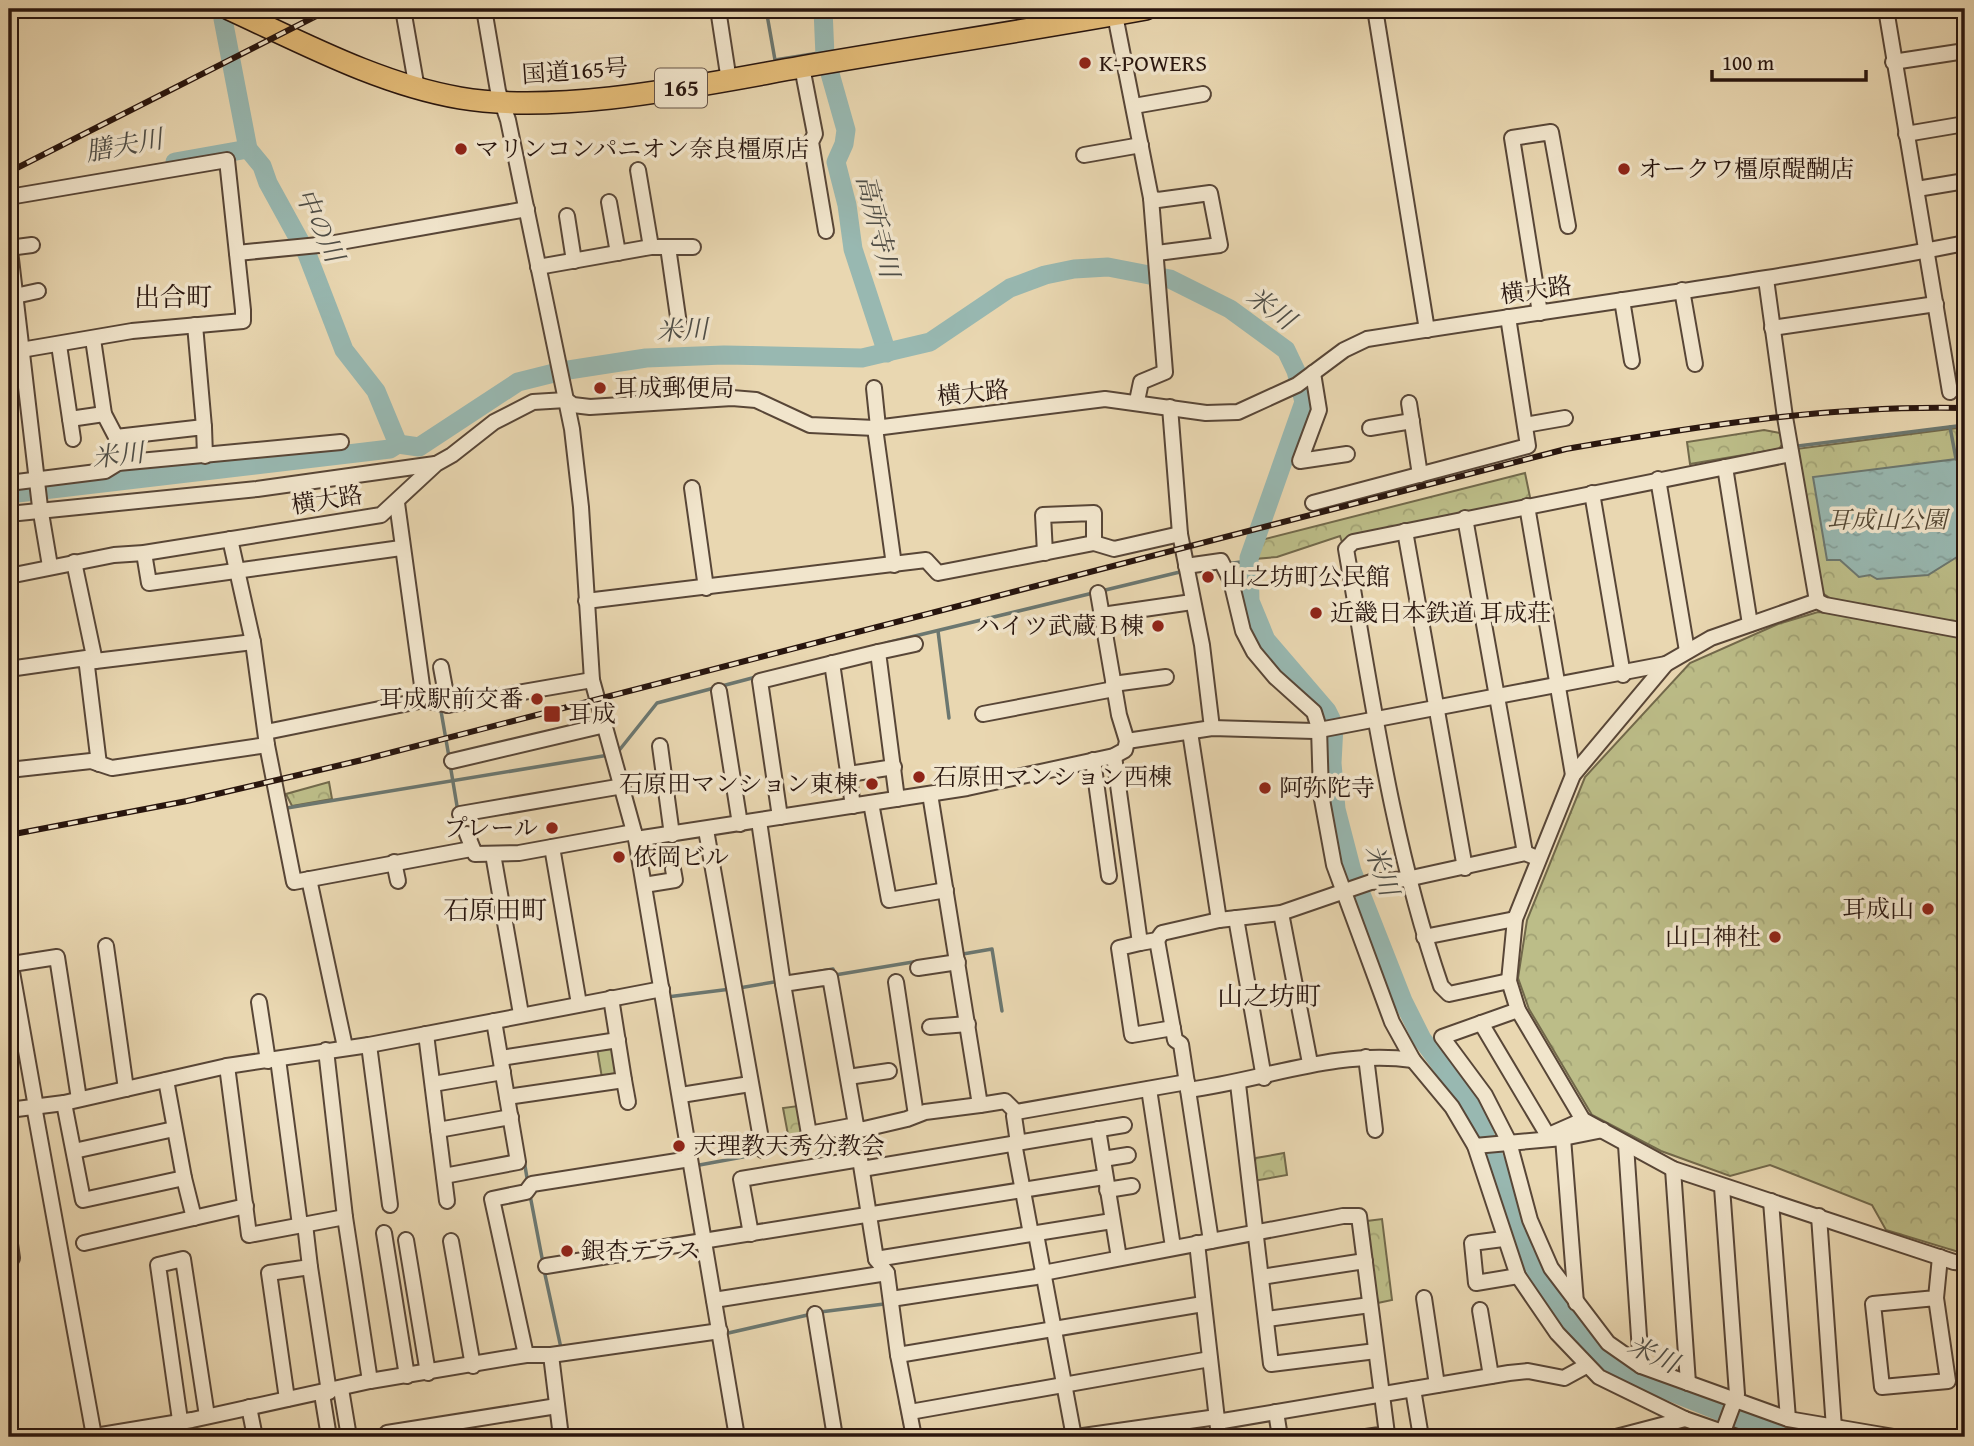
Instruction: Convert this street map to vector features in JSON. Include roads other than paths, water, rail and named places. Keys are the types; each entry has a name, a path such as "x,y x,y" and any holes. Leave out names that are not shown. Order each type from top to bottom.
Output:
{"highway":[{"name":"国道165号","path":"229,9 337,59 417,89 503,103 571,100 729,81 1146,9"}],"street":[{"path":"404,9 417,89"},
{"path":"484,9 498,91 527,209 566,400 581,507 592,680 623,786 645,884 737,1437"},
{"path":"718,9 729,81"},
{"path":"1375,9 1427,330"},
{"path":"1886,9 1950,391"},
{"path":"1115,15 1151,198 1165,372 1141,382 1137,401"},
{"path":"1893,62 1965,51"},
{"path":"802,67 815,134 811,142 826,231"},
{"path":"1134,106 1203,94"},
{"path":"1906,134 1965,124"},
{"path":"1540,313 1512,138 1551,132 1568,226"},
{"path":"1084,155 1141,145"},
{"path":"9,197 227,160 243,321 93,338 21,350"},
{"path":"638,170 651,247"},
{"path":"1917,188 1965,181"},
{"path":"1151,198 1158,200 1210,193 1220,245 1157,259"},
{"path":"609,202 618,253"},
{"path":"237,253 527,209"},
{"path":"567,216 574,261"},
{"path":"9,242 40,509 50,566"},
{"name":"横大路","path":"9,576 114,555 144,554 381,515 436,464 494,422 533,402 566,400 573,405 590,407 732,398 756,400 810,425 877,427 1105,399 1137,401 1206,413 1238,412 1297,385 1344,350 1367,339 1766,279 1928,252 1965,243"},
{"path":"9,248 32,245"},
{"path":"538,267 651,247 693,247"},
{"path":"668,247 679,324"},
{"path":"1766,279 1791,454 1817,601"},
{"path":"1682,290 1695,363"},
{"path":"15,296 37,292"},
{"path":"1622,300 1632,361"},
{"path":"1773,328 1936,304"},
{"path":"1313,502 1528,446 1508,317"},
{"path":"195,325 205,456"},
{"path":"93,338 103,414 116,437 118,463"},
{"path":"59,345 73,439"},
{"path":"1311,374 1319,410 1300,461 1347,454"},
{"path":"874,388 894,565"},
{"path":"1409,403 1420,475"},
{"path":"1170,407 1180,534 1202,645 1212,728"},
{"path":"70,419 103,414"},
{"path":"1525,425 1565,418"},
{"path":"1370,428 1412,421"},
{"path":"116,437 204,427"},
{"path":"9,483 105,471 118,463 341,442"},
{"path":"1509,981 1449,994 1440,986 1407,879 1374,719 1346,549 1353,542 1465,518 1791,454"},
{"path":"9,514 257,489 436,464"},
{"path":"1725,467 1750,624"},
{"path":"1658,479 1687,651"},
{"path":"692,488 706,588"},
{"path":"1592,493 1623,675"},
{"path":"397,503 401,548 424,700"},
{"path":"1527,506 1573,775"},
{"path":"1045,553 1043,515 1094,513 1094,543"},
{"path":"1465,518 1495,697 1531,855"},
{"path":"1405,531 1465,867"},
{"path":"586,601 926,560 938,573 1094,543 1114,549 1180,534"},
{"path":"230,539 253,642 267,738 294,882 471,849"},
{"path":"144,554 149,583 401,548"},
{"path":"1186,566 1221,561 1231,581 1243,631 1254,652 1275,677 1314,712 1321,727 1321,794 1334,865 1392,1022 1413,1060 1452,1107 1477,1146 1503,1239 1518,1276 1557,1333 1586,1366 1613,1386 1685,1419 1726,1434 1734,1403 1737,1371 1722,1187"},
{"path":"74,562 91,662 99,764"},
{"path":"467,834 475,854 635,836 673,835 930,794 1114,756 1125,750 1127,741 1114,686 1098,593"},
{"path":"1127,741 1212,728 1314,731 1321,727 1623,675 1666,664 1711,638 1817,601 1825,605 1965,631"},
{"path":"1102,615 1192,602"},
{"path":"9,669 86,658 91,662 253,642"},
{"path":"780,817 760,681 915,643"},
{"path":"878,652 897,799"},
{"path":"832,663 853,806"},
{"path":"1666,664 1573,775 1531,855 1515,919 1509,981 1518,1010 1583,1120 1626,1145 1673,1169 1722,1187 1940,1257 1965,1262"},
{"path":"441,667 448,705"},
{"path":"983,714 1167,677"},
{"path":"9,770 91,761 112,768 267,738 424,700 448,705 592,680"},
{"path":"719,691 740,824"},
{"path":"452,761 605,725"},
{"path":"1190,732 1219,920"},
{"path":"660,746 673,835"},
{"path":"1114,756 1140,943"},
{"path":"1093,760 1109,876"},
{"path":"849,774 894,767"},
{"path":"460,814 623,786"},
{"path":"930,794 980,1105"},
{"path":"871,803 889,900 947,890"},
{"path":"759,821 809,1134 856,1125"},
{"path":"706,830 763,1150"},
{"path":"552,847 579,1003"},
{"path":"493,854 521,1014"},
{"path":"1173,1028 1132,1035 1119,948 1157,940 1162,933 1219,920 1281,913 1371,882 1407,879 1531,855"},
{"path":"394,862 398,881"},
{"path":"645,884 675,880 673,869"},
{"path":"309,879 345,1047"},
{"path":"1281,913 1310,1063"},
{"path":"1236,918 1264,1078"},
{"path":"1424,937 1515,919"},
{"path":"1157,940 1175,1040 1181,1045 1188,1086 1204,1242 1203,1304 1219,1437"},
{"path":"106,946 126,1089"},
{"path":"184,1178 83,1200 74,1151 72,1101 57,957 10,960 97,1436 149,1432 180,1420 331,1392 370,1381 473,1366 526,1355 551,1355 720,1331"},
{"path":"918,968 958,962"},
{"path":"783,984 830,976 856,1125 860,1130 916,1115 1005,1101 1016,1112"},
{"path":"896,982 916,1115"},
{"path":"9,1110 72,1101 227,1066 369,1045 662,989"},
{"path":"611,998 628,1102"},
{"path":"259,1002 273,1060 331,1392 329,1437"},
{"path":"1518,1010 1442,1037 1485,1095 1506,1142 1539,1245 1576,1305 1608,1343 1642,1366 1734,1403 1788,1419 1894,1437"},
{"path":"444,1176 519,1162 494,1021"},
{"path":"1481,1023 1554,1137 1576,1305"},
{"path":"930,1027 968,1024"},
{"path":"426,1034 447,1201"},
{"path":"432,1084 502,1065 618,1040"},
{"path":"369,1045 390,1205"},
{"path":"326,1050 345,1217 370,1381"},
{"path":"1016,1112 1149,1089 1238,1083 1264,1078 1310,1063 1366,1057 1413,1060"},
{"path":"1366,1057 1375,1130"},
{"path":"227,1066 249,1235 345,1217"},
{"path":"848,1077 889,1071"},
{"path":"166,1080 194,1218"},
{"path":"508,1097 624,1080"},
{"path":"1238,1083 1271,1364 1376,1351"},
{"path":"681,1095 750,1084"},
{"path":"1149,1089 1173,1248"},
{"path":"1016,1112 1016,1143 1023,1190 1043,1273 1075,1437 1170,1431 1217,1419 1528,1371 1564,1378 1586,1366"},
{"path":"438,1130 511,1117"},
{"path":"1554,1137 1583,1120"},
{"path":"862,1169 1124,1125"},
{"path":"74,1151 174,1129"},
{"path":"1098,1129 1119,1258"},
{"path":"1477,1146 1603,1130"},
{"path":"1626,1145 1642,1366"},
{"path":"1103,1159 1128,1155"},
{"path":"526,1355 492,1199 526,1192 532,1184 690,1159"},
{"path":"751,1234 741,1179 860,1159 876,1259 887,1273 898,1354 914,1437"},
{"path":"1673,1169 1688,1383"},
{"path":"546,1266 705,1243 1023,1190 1106,1183 1132,1186"},
{"path":"1771,1201 1788,1419"},
{"path":"84,1243 246,1206"},
{"path":"891,1299 1036,1277 1043,1273 1119,1258 1343,1216 1359,1216 1387,1434 1366,1437"},
{"path":"1819,1216 1834,1428"},
{"path":"876,1259 1112,1221"},
{"path":"384,1233 407,1376"},
{"path":"9,1237 12,1258"},
{"path":"1503,1239 1472,1243 1476,1283 1518,1276"},
{"path":"406,1240 428,1373"},
{"path":"451,1241 473,1366"},
{"path":"1936,1298 1873,1304 1882,1387 1948,1381 1936,1298 1940,1257"},
{"path":"180,1420 158,1265 183,1259 207,1416"},
{"path":"1261,1277 1365,1261"},
{"path":"287,1399 269,1273 310,1266"},
{"path":"714,1300 887,1273"},
{"path":"1424,1298 1437,1385"},
{"path":"898,1354 1203,1304"},
{"path":"1267,1319 1370,1305"},
{"path":"1480,1310 1490,1376"},
{"path":"815,1314 835,1437"},
{"path":"551,1355 561,1437"},
{"path":"910,1412 1210,1359"},
{"path":"1413,1389 1421,1437"},
{"path":"331,1392 349,1437"},
{"path":"387,1433 556,1406"},
{"path":"249,1408 255,1437"},
{"path":"1276,1412 1280,1437"},
{"path":"1616,1437 1685,1419"}],"water":[{"path":"1965,458 1965,552 1928,575 1877,579 1870,575 1859,577 1840,560 1827,560 1813,477"}],"waterway":[{"path":"766,9 775,60 825,52"},
{"name":"高所寺川","path":"823,9 825,56"},
{"name":"中の川","path":"223,19 248,149 262,166 268,183 307,254 344,350 376,391 398,444"},
{"name":"高所寺川","path":"829,70 846,130 844,144 836,162 847,205 853,249 887,353"},
{"name":"膳夫川","path":"175,162 248,149"},
{"name":"米川","path":"9,494 390,449 398,444 419,447 518,382 562,371 646,358 724,355 862,358 930,342 1010,288 1045,275 1074,269 1108,267 1170,279 1230,309 1286,350 1296,371 1304,402 1249,558 1250,601 1266,640 1327,711 1334,725 1332,763 1336,809 1352,871 1403,1001 1422,1039 1475,1111 1501,1175 1524,1253 1578,1334 1599,1356 1629,1375 1784,1437"},
{"path":"1798,446 1965,425"},
{"path":"1950,427 1956,459"},
{"path":"1226,564 1248,561"},
{"path":"886,643 1184,571"},
{"path":"938,631 949,718"},
{"path":"617,753 657,703 756,677"},
{"path":"441,711 449,757"},
{"path":"287,808 609,755"},
{"path":"450,764 462,836"},
{"path":"963,954 992,949 1002,1011"},
{"path":"804,974 833,969 835,975 919,961"},
{"path":"739,988 780,981"},
{"path":"667,997 731,989"},
{"path":"834,1136 857,1132"},
{"path":"766,1152 813,1140"},
{"path":"694,1166 759,1154"},
{"path":"524,1160 528,1184"},
{"path":"530,1195 543,1263"},
{"path":"544,1270 561,1348"},
{"path":"820,1312 884,1304"},
{"path":"724,1334 812,1314"},
{"path":"900,1402 907,1437"}],"railway":[{"path":"9,172 330,9"},
{"path":"9,835 187,801 362,760 1566,449 1765,419 1865,410 1965,408"}],"place":[{"name":"K-POWERS","path":"1085,63"},
{"name":"マリンコンパニオン奈良橿原店","path":"461,149"},
{"name":"オークワ橿原醍醐店","path":"1624,169"},
{"name":"耳成郵便局","path":"600,388"},
{"name":"山之坊町公民館","path":"1208,577"},
{"name":"近畿日本鉄道 耳成荘","path":"1316,613"},
{"name":"ハイツ武蔵Ｂ棟","path":"1158,626"},
{"name":"耳成駅前交番","path":"537,699"},
{"name":"耳成","path":"552,714"},
{"name":"石原田マンション西棟","path":"919,777"},
{"name":"石原田マンション東棟","path":"872,784"},
{"name":"阿弥陀寺","path":"1265,788"},
{"name":"プレール","path":"552,828"},
{"name":"依岡ビル","path":"619,857"},
{"name":"耳成山","path":"1928,909"},
{"name":"山口神社","path":"1775,937"},
{"name":"天理教天秀分教会","path":"679,1146"},
{"name":"銀杏テラス","path":"567,1251"}],"district":[{"name":"出合町","path":"173,297"},
{"name":"石原田町","path":"495,910"},
{"name":"山之坊町","path":"1269,996"}],"park label":[{"name":"耳成山公園","path":"1887,520"}]}
